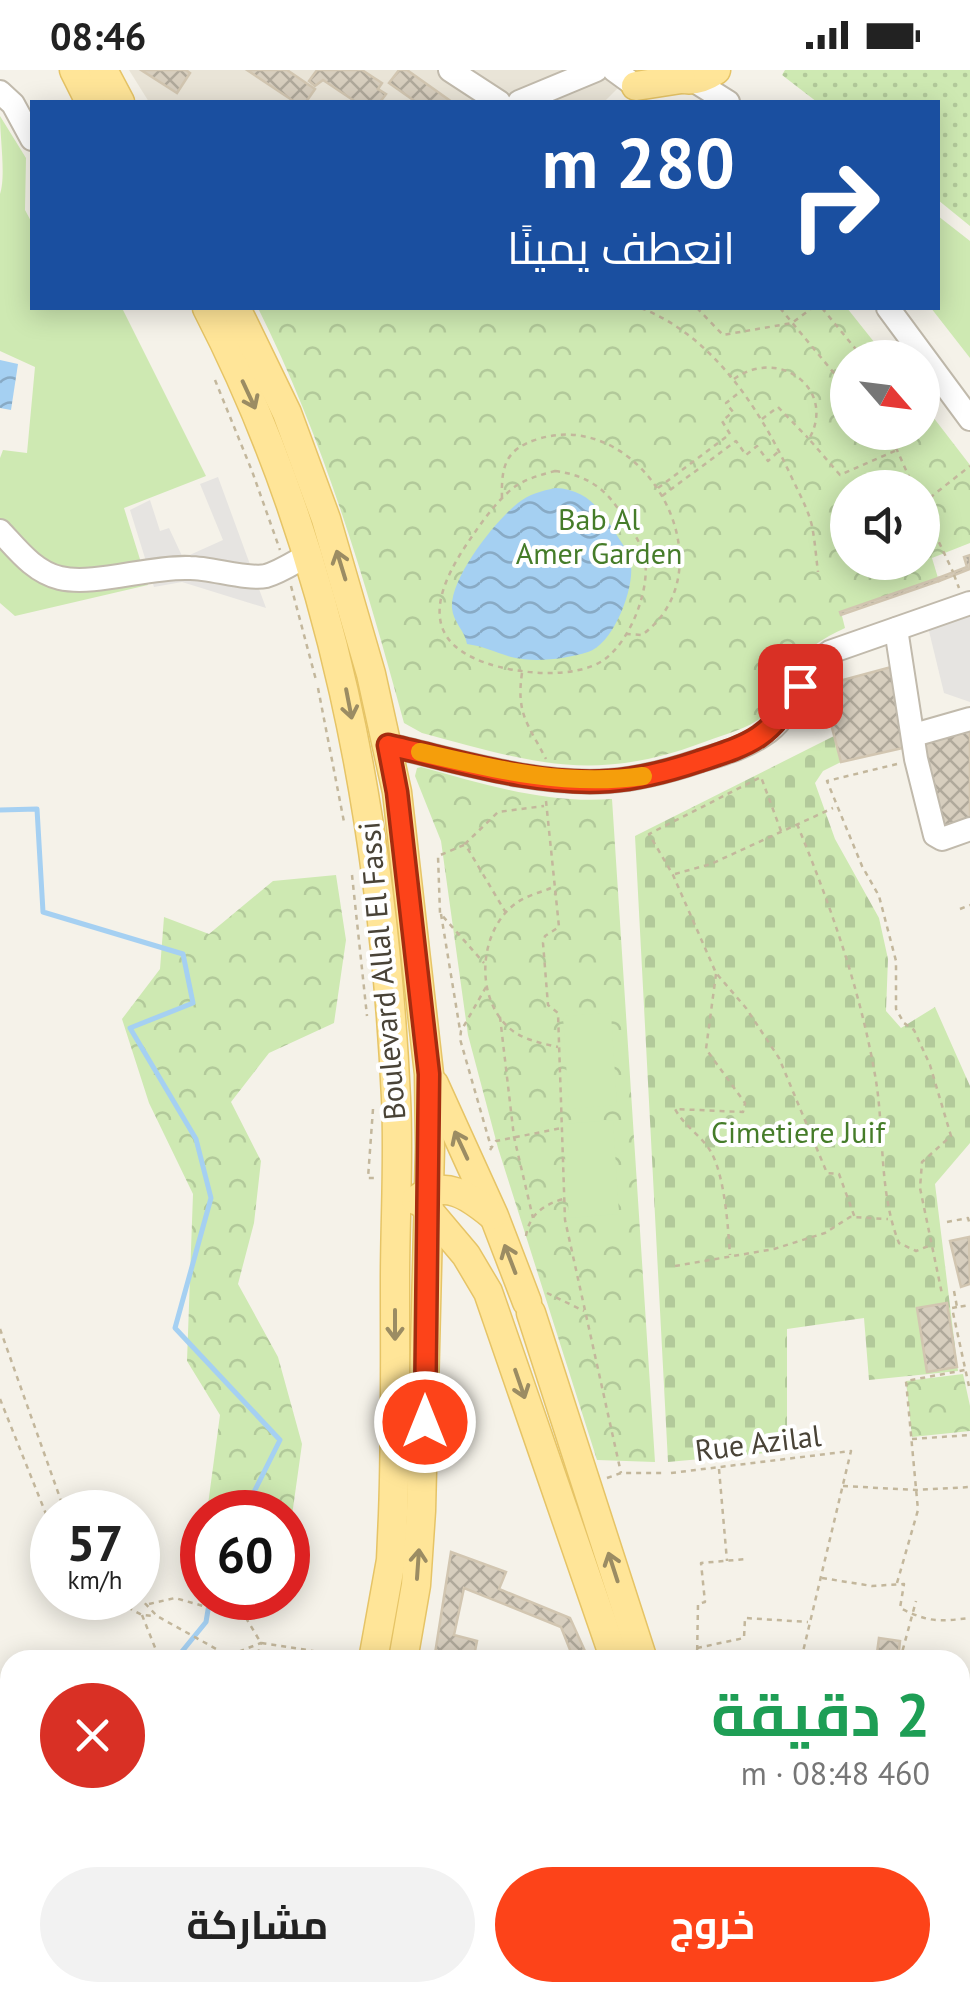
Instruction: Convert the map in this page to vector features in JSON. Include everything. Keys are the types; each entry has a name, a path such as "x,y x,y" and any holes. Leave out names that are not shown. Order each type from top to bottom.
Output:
{"main road":[{"path":"74,70 89,100"},
{"path":"103,70 119,100"},
{"path":"628,82 689,75"},
{"name":"Boulevard Allal El Fassi","path":"208,310 261,420 297,561 344,684 361,769 386,973 385,1100 395,1227 394,1515 391,1560 375,1650"},
{"name":"Boulevard Allal El Fassi","path":"237,310 287,413 326,519 388,745 397,792 429,1074 425,1422 419,1559 405,1650"},
{"path":"429,1074 533,1301 640,1650"},
{"path":"385,1100 430,1207 472,1262 488,1292 612,1650"},
{"path":"395,1227 456,1191 494,1216"},
{"path":"425,1302 435,1284 454,1272 469,1276 488,1292"}],"street":[{"path":"450,70 495,100"},
{"path":"524,100 596,70"},
{"path":"726,70 732,100"},
{"path":"689,75 729,100"},
{"path":"0,92 13,104 30,135"},
{"path":"889,310 970,419"},
{"path":"0,530 22,556 60,578 84,580 152,568 190,568 264,577 297,561"},
{"path":"388,745 494,769 550,777 606,781 660,774 734,750 772,729 811,668 822,658 970,602"},
{"path":"896,629 916,759 936,837 942,839 970,829"},
{"path":"914,735 970,719"}],"path":[{"path":"646,310 683,330 741,390 762,419 780,450 812,525 818,572"},
{"path":"699,310 723,336 792,323 809,310"},
{"path":"782,310 830,368"},
{"path":"824,310 848,340"},
{"path":"209,366 252,470 297,561 347,837"},
{"path":"732,380 746,370 762,366 779,367 794,374 814,400 816,416 808,439"},
{"path":"657,488 730,434 722,421 733,412 726,402 741,390"},
{"path":"762,419 778,408 840,475 897,450 906,470"},
{"path":"502,499 501,478 511,452 550,435 572,434 610,444 631,458 662,496 678,532 682,562 672,603 657,624 642,635 626,634"},
{"path":"662,496 736,441 746,455 757,446 768,461 780,450"},
{"path":"940,490 970,466"},
{"path":"573,473 610,496 644,557 642,592 626,634 604,660 590,667 522,673 462,654 443,629 438,615 442,586 488,514 512,488 533,477 573,473"},
{"path":"940,544 953,572"},
{"path":"522,673 518,700 550,765 546,806 559,927 545,936 542,943 548,1006 558,1013 565,1220 585,1312 533,1301"},
{"path":"916,759 827,780 879,896 896,961 896,1009 904,1023 914,1030 930,1065 951,1136 922,1162 920,1188 942,1294"},
{"path":"781,831 761,777 649,834 674,874 716,973 746,1008 779,1058 827,1172 839,1174 855,1218"},
{"path":"491,1147 461,1031 440,913 438,856 465,844 498,812 546,806"},
{"path":"674,874 711,864 836,807"},
{"path":"796,824 828,905 875,1076 890,1219 899,1243 916,1251 932,1244"},
{"path":"465,844 506,914"},
{"path":"352,876 368,1031"},
{"path":"533,1218 514,1137 500,1017 487,986 486,964 488,947 506,914 524,898 554,887"},
{"path":"960,909 970,905"},
{"path":"440,913 486,964"},
{"path":"716,973 706,1049 745,1102 744,1112 676,1109 683,1124 712,1154 722,1191 730,1255"},
{"path":"461,1031 487,986"},
{"path":"500,1017 522,1036 560,1048"},
{"path":"368,1178 385,1100"},
{"path":"486,1158 496,1141 562,1128"},
{"path":"524,1244 527,1227 544,1204 564,1198"},
{"path":"675,1266 774,1249 825,1233 855,1218 890,1219"},
{"path":"948,1222 968,1218 970,1224"},
{"path":"954,1291 958,1307"},
{"path":"970,1305 952,1308 970,1391"},
{"name":"Rue Azilal","path":"585,1312 621,1474 664,1473"},
{"path":"0,1329 57,1490"},
{"path":"897,1583 918,1510 906,1381 965,1370"},
{"path":"0,1398 37,1490"},
{"path":"911,1439 970,1435"},
{"name":"Rue Azilal","path":"671,1472 851,1452 843,1486 916,1490 970,1487"},
{"path":"719,1468 727,1561"},
{"path":"803,1650 843,1486"},
{"path":"747,1559 702,1563 705,1602 698,1604 697,1648 744,1638 745,1618 810,1622"},
{"path":"820,1578 872,1586 904,1584 900,1608 928,1622 970,1618"},
{"path":"160,1601 175,1598 246,1618 261,1643 259,1650"},
{"path":"903,1650 916,1601"},
{"path":"160,1618 217,1650"},
{"path":"144,1620 156,1650"},
{"path":"243,1650 261,1643 307,1650"}],"shaded area":[{"path":"129,70 620,70 622,84 606,100 148,100"},
{"path":"218,477 266,608 182,582 154,587 130,510 150,500 160,531 169,528 183,558 223,540 200,484"},
{"path":"970,614 970,702 944,693 928,627"}],"green space":[{"path":"785,70 970,70 970,226 940,202 940,100 814,100 782,75"},
{"path":"0,116 26,158 30,310 123,310 206,476 124,508 148,585 15,616 0,603 0,458 3,450 27,453 35,367 0,351"},
{"path":"940,218 970,241 970,358 933,310 940,310"},
{"name":"Bab Al Amer Garden","path":"259,310 849,310 872,340 830,340 830,450 940,450 940,426 970,465 970,543 940,555 940,470 830,470 830,580 932,580 841,612 845,628 802,656 768,711 736,731 631,762 597,765 531,760 422,733 404,723 323,460"},
{"name":"Cimetiere Juif","path":"834,736 841,762 823,771 815,783 835,839 879,918 888,959 886,1011 901,1028 935,1007 970,1086 970,1143 935,1184 958,1371 869,1380 864,1318 787,1329 787,1451 668,1462 635,836"},
{"path":"421,767 539,796 612,799 655,1462 597,1460 498,1148 468,1035 441,841 415,776"},
{"path":"336,875 346,940 334,1023 269,1053 231,1102 261,1161 254,1223 238,1284 278,1357 302,1444 296,1490 210,1490 220,1415 187,1361 193,1194 149,1103 122,1019 160,969 164,917 209,934 273,881"},
{"path":"611,1013 617,1105 569,1109 563,1016"},
{"path":"613,1120 619,1214 569,1218 563,1124"},
{"path":"963,1374 970,1406 970,1431 912,1437 906,1381"}],"water":[{"path":"0,360 18,364 11,410 0,408"},
{"path":"555,488 577,492 593,503 628,554 629,588 613,628 597,647 570,657 520,659 467,644 452,608 466,566 486,536 518,503"}],"building":[{"path":"141,70 186,70 190,73 177,93"},
{"path":"247,70 287,70 315,89 307,100 292,100"},
{"path":"317,70 362,70 382,83 378,89 386,94 382,100 353,100 323,80 315,86 309,81"},
{"path":"399,70 407,70 449,100 413,100 389,83"},
{"path":"970,555 970,569 939,581 967,567 964,557"},
{"path":"932,580 939,581 841,615 840,612"},
{"path":"891,667 907,747 841,762 821,686"},
{"path":"970,730 970,823 937,833 916,746"},
{"path":"969,1237 970,1284 961,1287 950,1241"},
{"path":"947,1303 957,1367 927,1372 917,1308"},
{"path":"451,1552 506,1572 499,1589 570,1618 584,1650 570,1650 561,1627 464,1588 454,1635 477,1641 475,1650 436,1650"},
{"path":"879,1638 900,1641 899,1650 877,1650"}],"waterway":[{"path":"0,810 37,809 43,912 183,954 193,1003 130,1028 196,1139 211,1198 175,1328 280,1440 255,1490"},
{"path":"183,1650 206,1620"}],"slow traffic":[{"path":"420,752 550,777 606,781 643,776"}],"route":[{"path":"425,1422 429,1074 397,792 388,745 494,769 550,777 606,781 660,774 764,736 784,715 800,686"}]}
